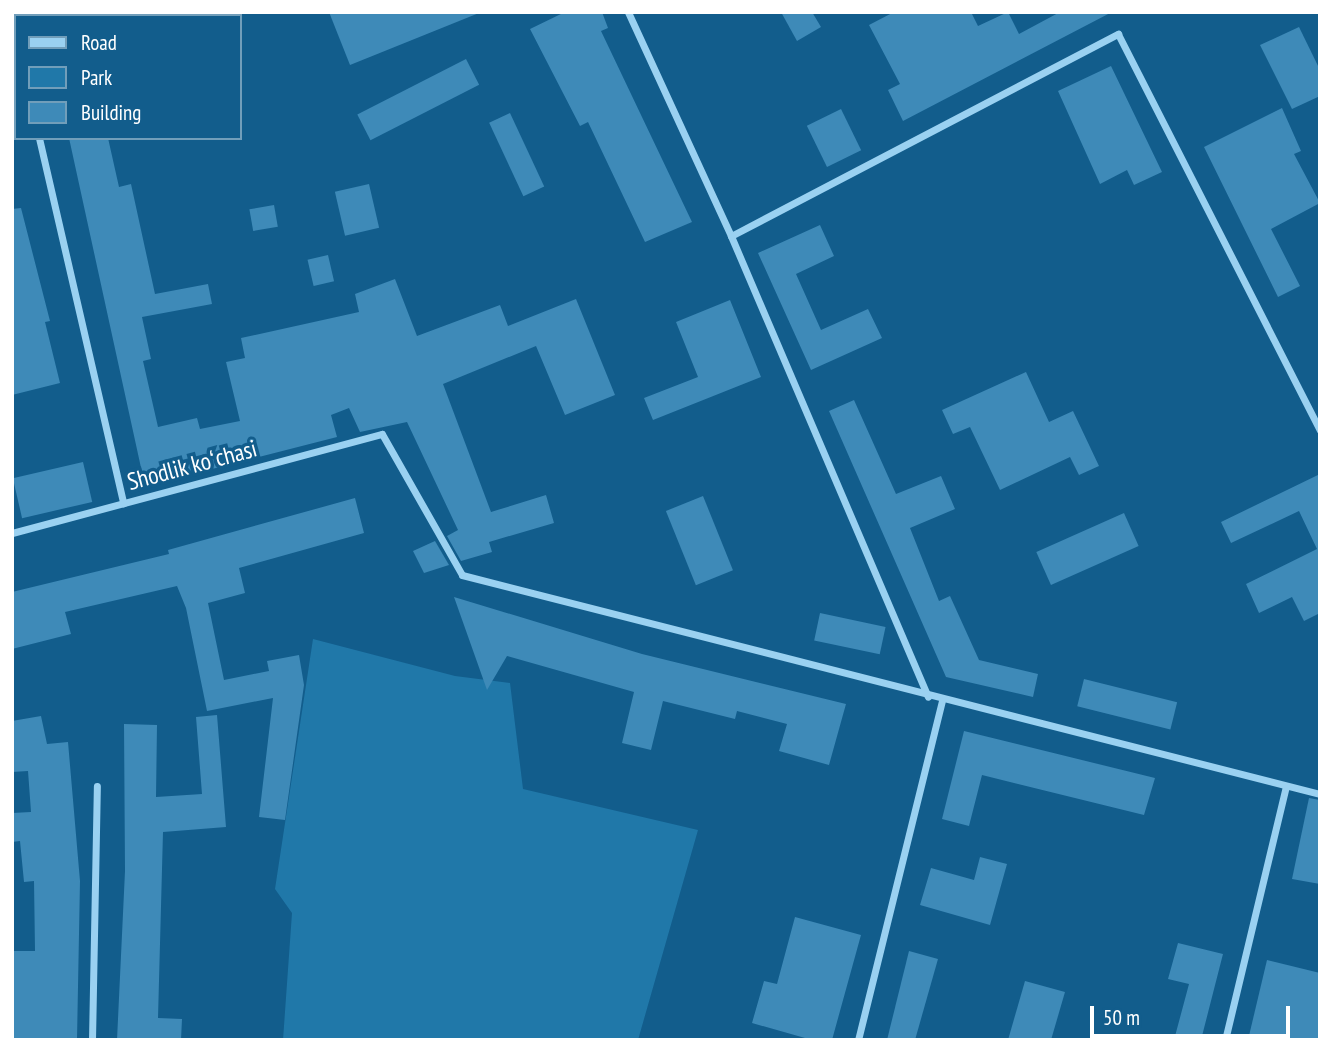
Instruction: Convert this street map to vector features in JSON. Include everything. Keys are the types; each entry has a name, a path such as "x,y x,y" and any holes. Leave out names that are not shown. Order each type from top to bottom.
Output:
{"street":[{"path":"628,12 731,236 928,697 1320,794"},
{"path":"731,236 1118,34 1320,430"},
{"path":"38,140 123,503"},
{"name":"Shodlik koʻchasi","path":"12,533 382,434 462,575 928,697"},
{"path":"858,1040 942,701"},
{"path":"92,1040 97,786"},
{"path":"1224,1040 1286,786"}],"green space":[{"path":"313,639 455,676 510,683 523,789 698,830 638,1040 283,1040 292,913 275,889"}],"building":[{"path":"329,12 478,12 479,13 350,65"},
{"path":"565,12 602,12 608,28 601,31 692,222 645,242 588,122 580,126 530,29"},
{"path":"781,12 812,12 821,27 797,41"},
{"path":"894,12 971,12 978,26 1008,12 1019,34 1060,12 1112,12 903,121 888,90 900,84 869,25"},
{"path":"1299,27 1320,70 1320,96 1292,109 1260,45"},
{"path":"466,59 479,85 370,140 357,114"},
{"path":"1111,66 1162,172 1134,185 1127,170 1100,184 1058,91"},
{"path":"1282,108 1301,151 1294,154 1320,203 1271,229 1300,286 1278,297 1204,147"},
{"path":"841,109 861,150 827,167 807,126"},
{"path":"510,113 544,186 523,196 489,123"},
{"path":"69,140 108,140 119,187 131,184 155,294 208,284 212,304 142,317 151,359 143,361 158,427 197,418 200,429 240,421 226,362 245,358 241,338 359,312 355,294 395,279 417,336 500,305 508,326 576,299 615,395 565,415 536,346 443,384 491,512 546,495 554,523 489,542 492,552 461,561 447,536 458,530 407,422 360,432 349,408 331,415 337,437 145,486"},
{"path":"369,184 379,228 345,236 335,192"},
{"path":"274,205 278,227 253,231 249,209"},
{"path":"21,208 50,321 45,322 60,383 12,395 12,209"},
{"path":"820,225 834,256 796,274 821,330 868,309 882,338 811,370 758,253"},
{"path":"328,255 334,281 314,286 308,260"},
{"path":"730,300 761,377 653,420 644,398 698,377 676,322"},
{"path":"1026,372 1049,422 1073,411 1099,466 1079,475 1070,457 1000,490 970,427 953,434 942,410"},
{"path":"854,400 896,494 941,476 955,509 910,528 939,601 950,596 979,660 1038,674 1033,697 946,677 829,411"},
{"path":"83,462 92,502 22,518 13,478"},
{"path":"1320,474 1320,613 1304,621 1292,597 1259,613 1246,584 1317,549 1299,511 1231,543 1221,522"},
{"path":"703,496 733,570 696,585 666,511"},
{"path":"355,498 364,533 239,568 245,593 208,603 224,680 269,671 267,661 299,655 304,685 285,820 259,817 273,698 207,711 186,608 177,586 65,612 71,634 12,649 12,592 169,554 168,550"},
{"path":"1124,513 1139,546 1051,585 1036,552"},
{"path":"435,541 449,565 424,573 413,551"},
{"path":"454,597 642,654 846,704 829,765 779,751 787,724 737,711 735,719 663,701 651,750 622,743 634,692 507,656 487,690"},
{"path":"820,613 886,627 880,654 814,640"},
{"path":"1084,679 1177,702 1170,729 1077,706"},
{"path":"217,715 226,827 163,832 158,1018 182,1019 181,1040 117,1040 125,871 124,724 157,725 156,797 202,794 196,717"},
{"path":"41,716 47,744 68,742 80,881 77,1040 12,1040 12,951 35,951 34,881 24,882 20,841 12,842 12,813 31,812 28,771 12,772 12,721"},
{"path":"964,731 1155,778 1144,815 982,775 969,826 942,819"},
{"path":"1309,798 1320,800 1320,884 1292,879"},
{"path":"980,857 1007,864 990,925 920,905 931,868 974,880"},
{"path":"795,917 861,935 832,1040 812,1040 752,1023 764,981 777,984"},
{"path":"1178,943 1223,954 1201,1040 1174,1040 1189,984 1168,979"},
{"path":"909,951 938,959 915,1040 887,1040"},
{"path":"1267,960 1320,973 1320,1040 1248,1040"},
{"path":"1025,981 1065,992 1051,1040 1008,1040"}]}
